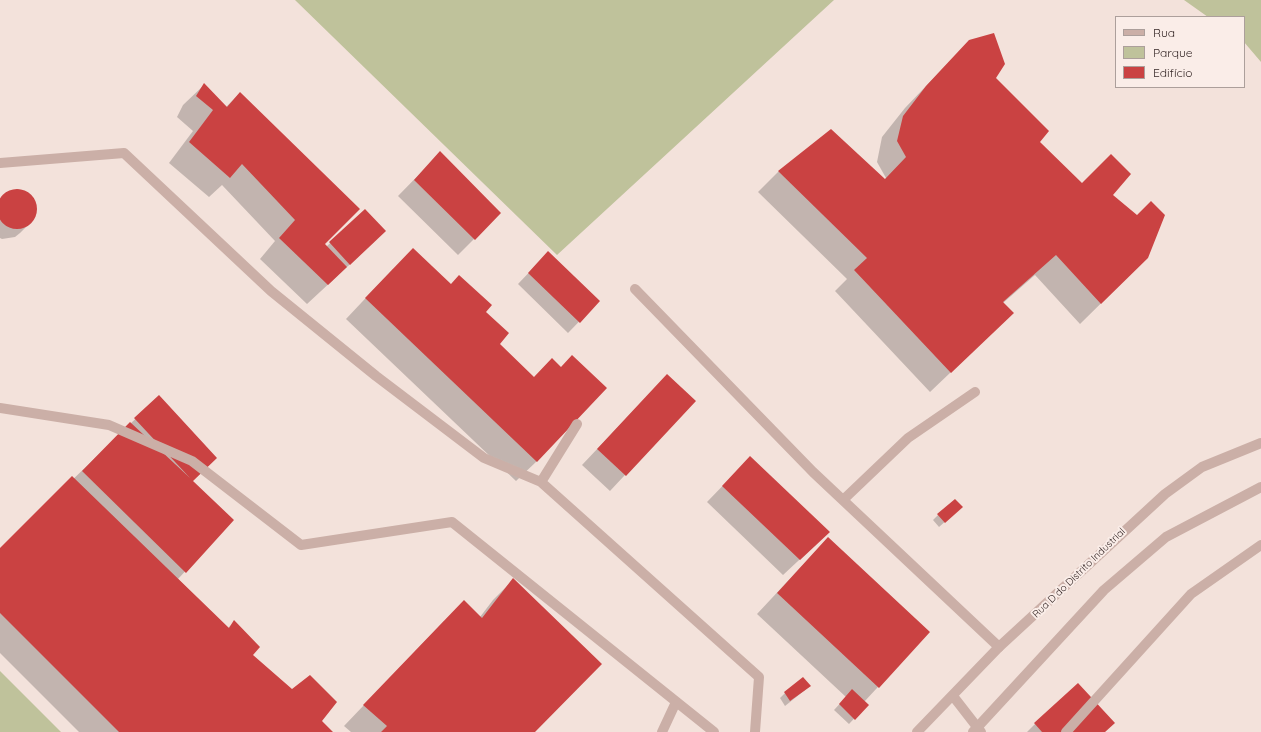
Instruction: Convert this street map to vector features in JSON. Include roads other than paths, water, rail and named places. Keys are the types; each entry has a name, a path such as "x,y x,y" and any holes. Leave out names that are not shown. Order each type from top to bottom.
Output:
{"street":[{"path":"0,163 124,152 271,291 376,376 484,458 541,482 759,677 755,732"},
{"path":"635,289 751,410 843,500 1000,647"},
{"path":"843,500 908,438 975,392"},
{"path":"0,408 109,425 192,461 301,545 452,522 714,732"},
{"path":"541,482 577,424"},
{"name":"Rua D do Distrito Industrial","path":"917,732 1000,647 1165,494 1202,467 1261,443"},
{"path":"953,696 977,731 1104,590 1166,537 1261,487"},
{"path":"1066,732 1191,594 1261,545"},
{"path":"662,732 676,702"}]}
